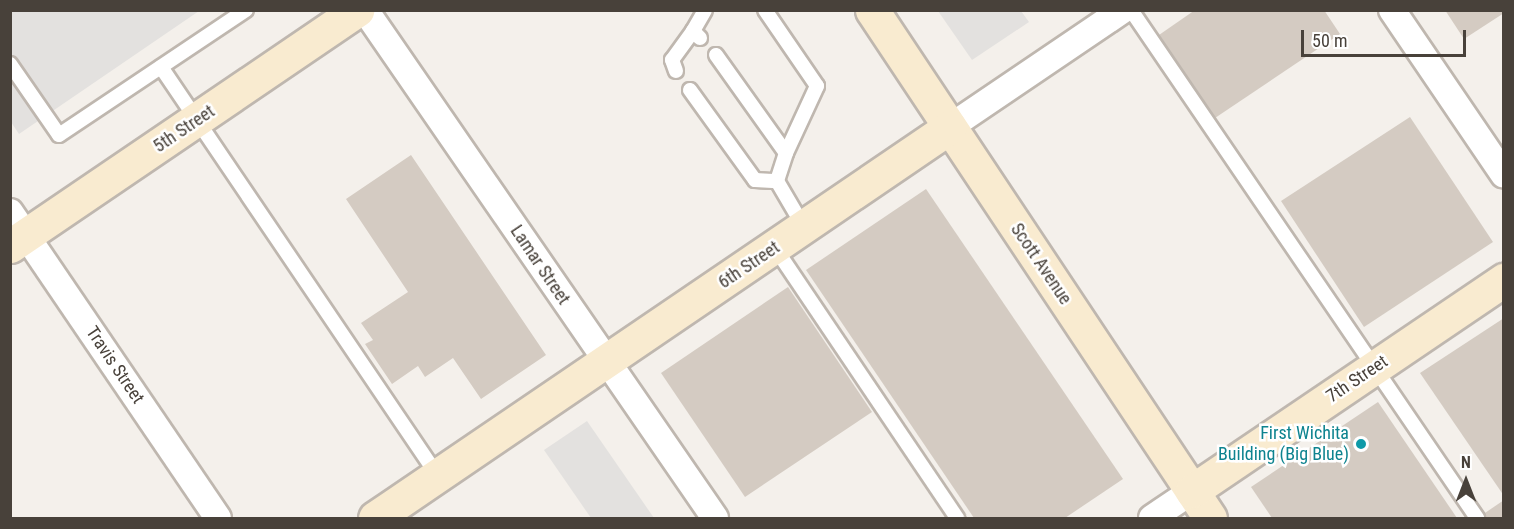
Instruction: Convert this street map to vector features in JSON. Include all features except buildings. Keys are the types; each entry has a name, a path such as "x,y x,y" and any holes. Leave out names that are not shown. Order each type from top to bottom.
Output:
{"main road":[{"name":"5th Street","path":"16,231 196,120 357,10"},
{"name":"Scott Avenue","path":"872,10 1210,519"},
{"name":"6th Street","path":"375,519 950,127"},
{"name":"7th Street","path":"1192,491 1503,280"}],"street":[{"name":"Lamar Street","path":"365,10 715,519"},
{"name":"6th Street","path":"950,127 1123,10"},
{"path":"1392,10 1503,175"},
{"name":"Travis Street","path":"16,231 218,519"},
{"name":"7th Street","path":"1152,519 1192,491"}],"lane":[{"path":"10,64 59,135 246,10"},
{"path":"676,71 672,60 697,34 705,10"},
{"path":"765,10 817,86 786,153 777,181 804,227"},
{"path":"1131,10 1477,519"},
{"path":"716,55 786,153"},
{"path":"161,67 438,476"},
{"path":"690,90 755,180 777,181"},
{"path":"775,248 957,519"}],"shaded area":[{"path":"10,11 199,11 19,134 11,122"},
{"path":"938,11 1021,11 1029,22 972,60"},
{"path":"587,421 654,518 591,518 544,450"}],"place":[{"name":"First Wichita Building (Big Blue)","path":"1361,444"}]}
